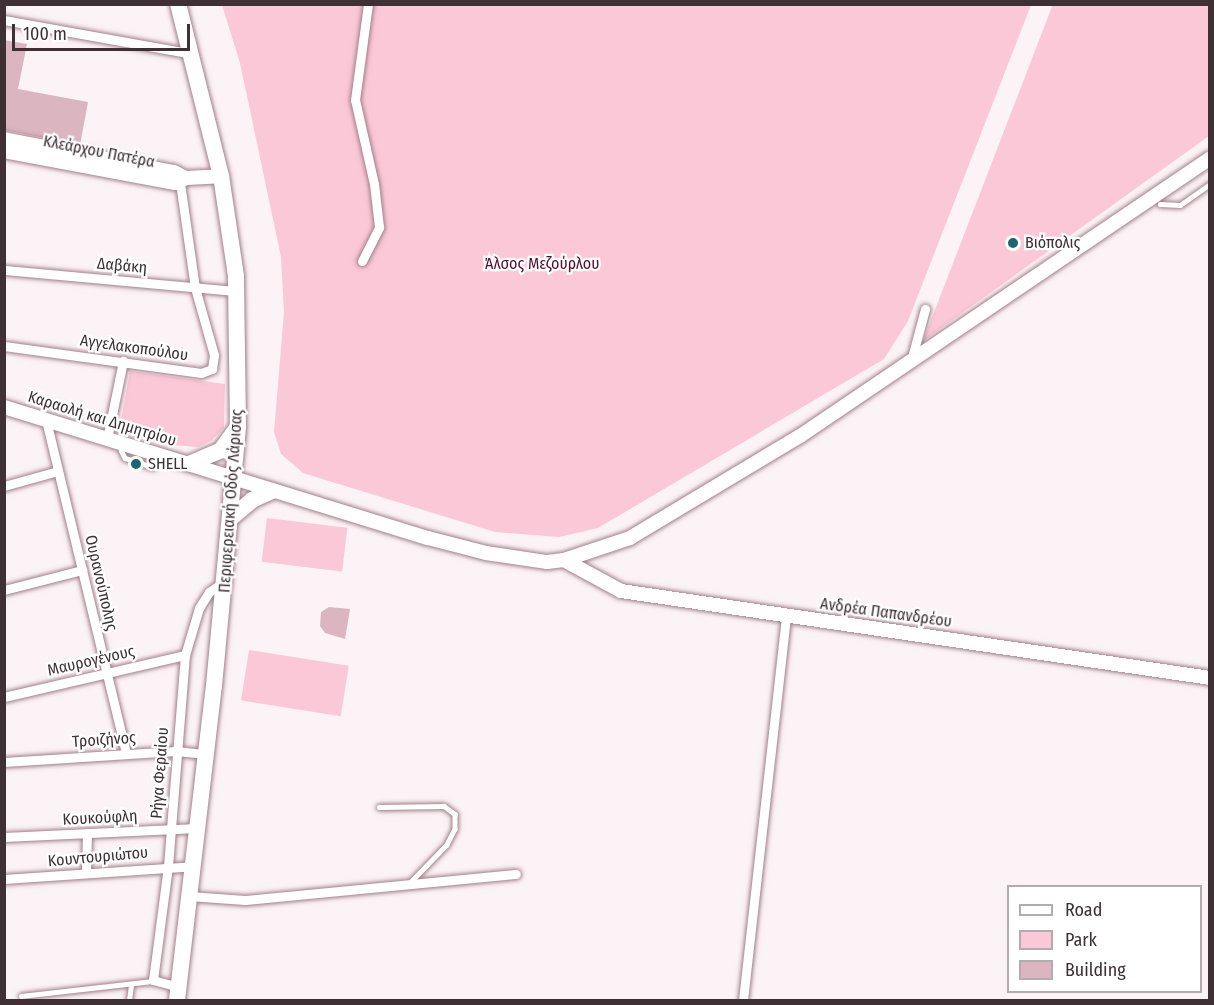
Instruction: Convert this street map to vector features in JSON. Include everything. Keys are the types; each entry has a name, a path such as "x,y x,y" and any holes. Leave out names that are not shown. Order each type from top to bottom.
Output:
{"highway":[{"name":"Περιφερειακή Οδός Λάρισας","path":"178,4 193,54 221,176 237,291 238,426 226,580 178,994"},
{"path":"191,463 221,450 238,426"},
{"path":"232,517 252,500 272,491"}],"street":[{"path":"363,261 374,242 379,220 355,100 368,4"},
{"path":"4,20 193,54"},
{"name":"Κλεάρχου Πατέρα","path":"4,139 174,172 183,180"},
{"name":"Κλεάρχου Πατέρα","path":"4,152 183,180 221,176"},
{"path":"564,560 630,538 800,436 1209,159"},
{"name":"Αγγελακοπούλου","path":"4,346 123,361 201,374 212,369 214,355 195,288 183,180"},
{"name":"Δαβάκη","path":"4,270 237,291"},
{"path":"910,363 925,309"},
{"path":"107,439 123,361"},
{"name":"Καραολή και Δημητρίου","path":"4,406 191,463 272,491 486,553 547,562 564,560"},
{"name":"Ουρανούπολης","path":"46,420 126,753"},
{"path":"4,486 58,471"},
{"name":"Ανδρέα Παπανδρέου","path":"564,560 594,579 621,591 1209,678"},
{"path":"4,590 82,570"},
{"name":"Ρήγα Φεραίου","path":"153,981 168,866 184,654 193,620 203,599 226,580"},
{"path":"743,1000 786,615"},
{"name":"Μαυρογένους","path":"4,697 184,654"},
{"name":"Τρoιζήνος","path":"4,762 176,751 206,754"},
{"name":"Κουκούφλη","path":"4,837 197,828"},
{"path":"86,873 87,833"},
{"name":"Κουντουριώτου","path":"4,879 193,866"},
{"path":"189,896 245,900 407,887 516,874"},
{"path":"153,981 178,994"}],"lane":[{"path":"1160,204 1180,206 1209,184"},
{"path":"121,450 125,458 153,467 159,462"},
{"path":"379,807 444,806 457,818 447,845 407,887"},
{"path":"21,996 153,981"},
{"path":"129,1000 131,985"}],"green space":[{"name":"Βιόπολις","path":"1053,4 1209,5 1209,136 923,341"},
{"name":"Άλσος Μεζούρλου","path":"222,5 1031,5 908,321 884,359 598,528 559,537 495,532 303,473 281,454 274,432 284,312 281,257 240,63"},
{"path":"130,371 225,384 224,428 211,441 198,447 171,445 119,432"},
{"path":"267,518 347,528 342,572 262,562"},
{"path":"249,650 349,666 341,716 241,700"}],"building":[{"path":"4,40 27,44 18,89 88,102 80,145 4,130"},
{"path":"329,607 350,609 345,639 325,633 320,626 321,612"}],"place":[{"name":"Βιόπολις","path":"1013,243"},
{"name":"SHELL","path":"136,464"}]}
